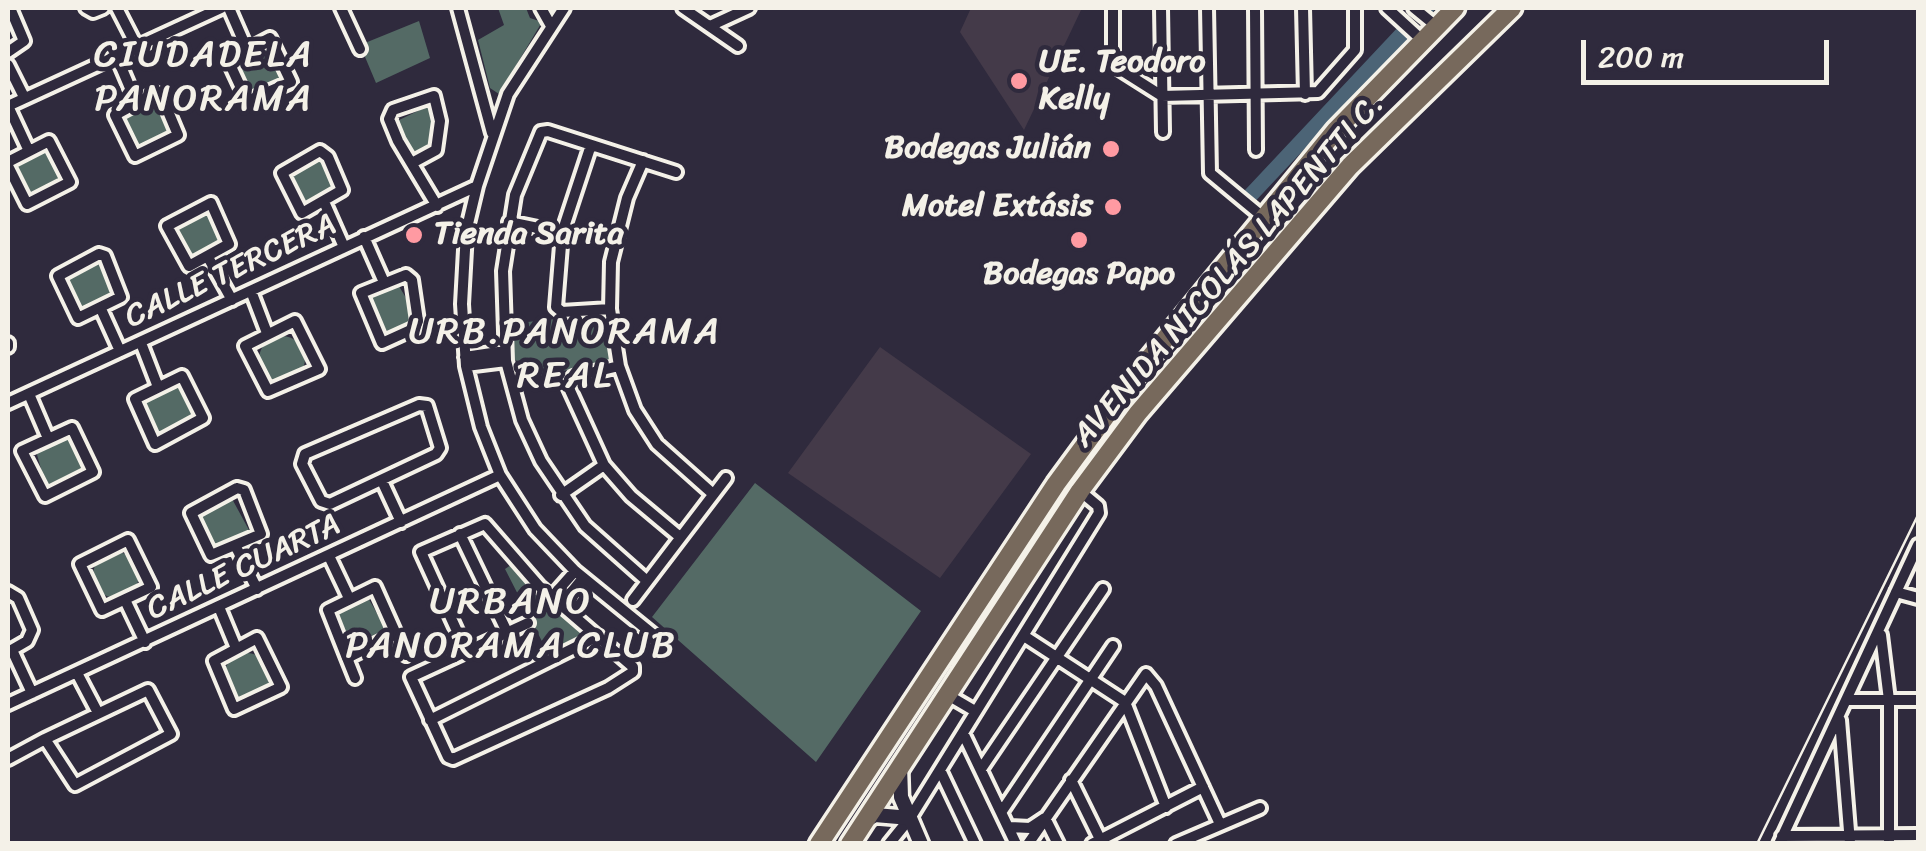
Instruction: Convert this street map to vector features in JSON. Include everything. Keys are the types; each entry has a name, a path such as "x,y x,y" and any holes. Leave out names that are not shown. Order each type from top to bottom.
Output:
{"highway":[{"name":"AVENIDA NICOLÁS LAPENTTI C.","path":"819,844 1056,484 1262,217 1336,130 1455,8"},
{"name":"AVENIDA NICOLÁS LAPENTTI C.","path":"850,844 944,693 1080,492 1166,378 1350,166 1512,8"},
{"path":"1402,115 1526,8"}],"street":[{"path":"8,52 24,41 10,8"},
{"path":"86,8 92,12 103,8"},
{"path":"117,8 136,45"},
{"path":"28,149 8,106 221,8"},
{"path":"229,8 246,46"},
{"path":"341,8 360,49"},
{"path":"458,8 492,134"},
{"path":"541,8 550,24"},
{"path":"564,8 550,24 508,94 477,186 465,250 465,361 480,427 500,475 534,529 579,575 666,645"},
{"path":"682,8 738,46"},
{"path":"710,26 749,8"},
{"path":"1113,8 1113,65 1162,96 1318,92 1355,50 1355,8"},
{"path":"1161,8 1163,132"},
{"path":"1208,8 1210,173 1262,217"},
{"path":"1255,8 1256,150"},
{"path":"1303,8 1304,94"},
{"path":"1386,8 1430,34"},
{"path":"1414,8 1430,34"},
{"path":"272,40 291,77 288,85 251,102 245,99 228,60 246,46 272,40"},
{"path":"116,54 136,102"},
{"path":"8,66 24,97"},
{"path":"159,94 178,130 174,139 139,156 130,153 115,118 136,102 159,94"},
{"path":"412,163 436,150 440,121 434,96 390,114 412,163 437,206"},
{"path":"648,581 607,548 560,495 522,420 506,356 503,271 509,222 536,136 548,131 676,172"},
{"path":"46,141 53,143 70,179 69,186 26,204 8,164 28,149 46,141"},
{"path":"591,144 562,233 556,308 562,312 610,309"},
{"path":"324,153 342,190 325,204 300,211 282,177 284,169 324,153"},
{"path":"643,162 617,230 610,309 619,366 635,410 657,444 713,494"},
{"name":"CALLE TERCERA","path":"8,403 477,186"},
{"path":"207,202 214,204 230,240 228,248 209,258 189,266 167,226 207,202"},
{"path":"325,204 344,246"},
{"path":"509,222 562,233"},
{"path":"364,238 384,280"},
{"path":"99,254 105,256 122,293 120,300 102,309 78,318 58,280 61,273 99,254"},
{"path":"209,258 232,300"},
{"path":"410,276 418,321 415,328 387,343 379,340 361,299 365,289 384,280 410,276"},
{"path":"251,291 267,333"},
{"path":"102,309 120,351"},
{"path":"299,323 320,365 317,373 272,392 265,389 245,346 267,333 299,323"},
{"path":"141,343 158,387"},
{"path":"465,361 506,356"},
{"path":"619,366 573,377 568,386 604,465 631,496 680,538"},
{"path":"185,377 204,416 202,422 155,444 135,399 158,387 185,377"},
{"path":"29,394 47,436"},
{"path":"423,404 439,452 382,481 324,504 303,457 423,404"},
{"path":"72,428 93,472 44,496 22,451 47,436 72,428"},
{"path":"560,495 604,465"},
{"name":"CALLE CUARTA","path":"8,704 500,475"},
{"path":"633,600 726,478"},
{"path":"382,481 400,522"},
{"path":"241,488 261,530 258,537 236,547 211,555 190,518 194,510 241,488"},
{"path":"889,844 910,818 1100,514 1098,506 1080,492"},
{"path":"466,651 422,550 488,525 557,600 634,670 608,688 448,758 412,678 528,623"},
{"path":"460,534 507,632"},
{"path":"128,540 152,582 148,590 125,600 102,610 80,564 128,540"},
{"path":"1918,546 1781,840 1918,835"},
{"path":"236,547 257,589"},
{"path":"329,556 348,596"},
{"path":"557,600 579,575"},
{"path":"355,678 328,614 330,607 348,596 378,588 406,654"},
{"path":"982,769 1103,589"},
{"path":"8,592 18,598 32,630 27,641 10,651 32,693"},
{"path":"1896,592 1918,598"},
{"path":"125,600 145,642"},
{"path":"219,607 236,648"},
{"path":"1881,630 1889,700 1889,839"},
{"path":"346,658 396,634"},
{"path":"430,720 598,636"},
{"path":"1024,636 1125,702 1166,807"},
{"path":"258,638 281,682 278,692 240,709 230,706 212,666 214,660 236,648 258,638"},
{"path":"1002,811 1113,646"},
{"path":"78,673 98,714"},
{"path":"1028,844 1142,675 1149,676 1220,824"},
{"path":"8,759 44,739 148,690 170,736 75,785 44,739"},
{"path":"944,693 976,711"},
{"path":"1846,700 1918,700"},
{"path":"1840,716 1850,840"},
{"path":"963,733 1016,844"},
{"path":"900,766 901,798 921,844"},
{"path":"940,770 975,844"},
{"path":"1071,780 1096,841 1204,787"},
{"path":"1176,844 1260,808"},
{"path":"865,821 875,816 910,818"},
{"path":"1010,827 1030,828 1045,818"},
{"path":"1045,818 1058,844"},
{"path":"1206,830 1212,844"}],"shaded area":[{"name":"UE. Teodoro Kelly","path":"971,8 1082,8 1024,130 960,32"},
{"path":"880,347 1031,454 940,578 788,473"}],"green space":[{"path":"498,8 526,8 530,18 542,22 499,94 490,88 478,40 504,25"},
{"path":"419,21 430,58 376,83 360,45"},
{"path":"266,45 285,78 250,95 245,92 236,60"},
{"path":"155,98 173,131 139,148 133,145 124,113"},
{"path":"428,106 446,139 412,156 396,127 397,121"},
{"path":"46,148 65,181 30,198 25,195 16,163"},
{"path":"320,157 338,189 304,207 288,178 289,172"},
{"path":"205,209 212,214 224,242 190,259 174,230 175,224"},
{"path":"94,260 101,265 112,293 78,310 63,275"},
{"path":"397,283 414,311 413,321 381,334 366,299"},
{"path":"604,314 611,361 529,378 525,362 513,360 508,324"},
{"path":"282,336 298,343 305,359 298,375 282,382 266,375 259,359 266,343"},
{"path":"175,384 182,389 193,417 159,434 154,432 145,399"},
{"path":"66,436 85,469 50,486 45,483 36,451"},
{"path":"755,483 921,611 816,762 652,617"},
{"path":"231,497 249,530 215,548 210,545 201,513"},
{"path":"116,552 133,558 139,575 133,592 116,598 99,592 93,575 99,558"},
{"path":"511,565 550,607 588,637 550,657 505,569"},
{"path":"367,596 386,629 351,646 346,644 337,611"},
{"path":"247,653 264,659 270,676 264,693 247,699 230,693 224,676 230,659"}],"waterway":[{"path":"1247,199 1401,35"}],"railway":[{"path":"1757,844 1918,515"}],"place":[{"name":"UE. Teodoro Kelly","path":"1019,81"},
{"name":"Bodegas Julián","path":"1111,149"},
{"name":"Motel Extásis","path":"1113,207"},
{"name":"Tienda Sarita","path":"414,235"},
{"name":"Bodegas Papo","path":"1079,240"}],"district":[{"name":"CIUDADELA PANORAMA","path":"204,78"},
{"name":"URB.PANORAMA REAL","path":"565,354"},
{"name":"URBANO PANORAMA CLUB","path":"511,624"}]}
